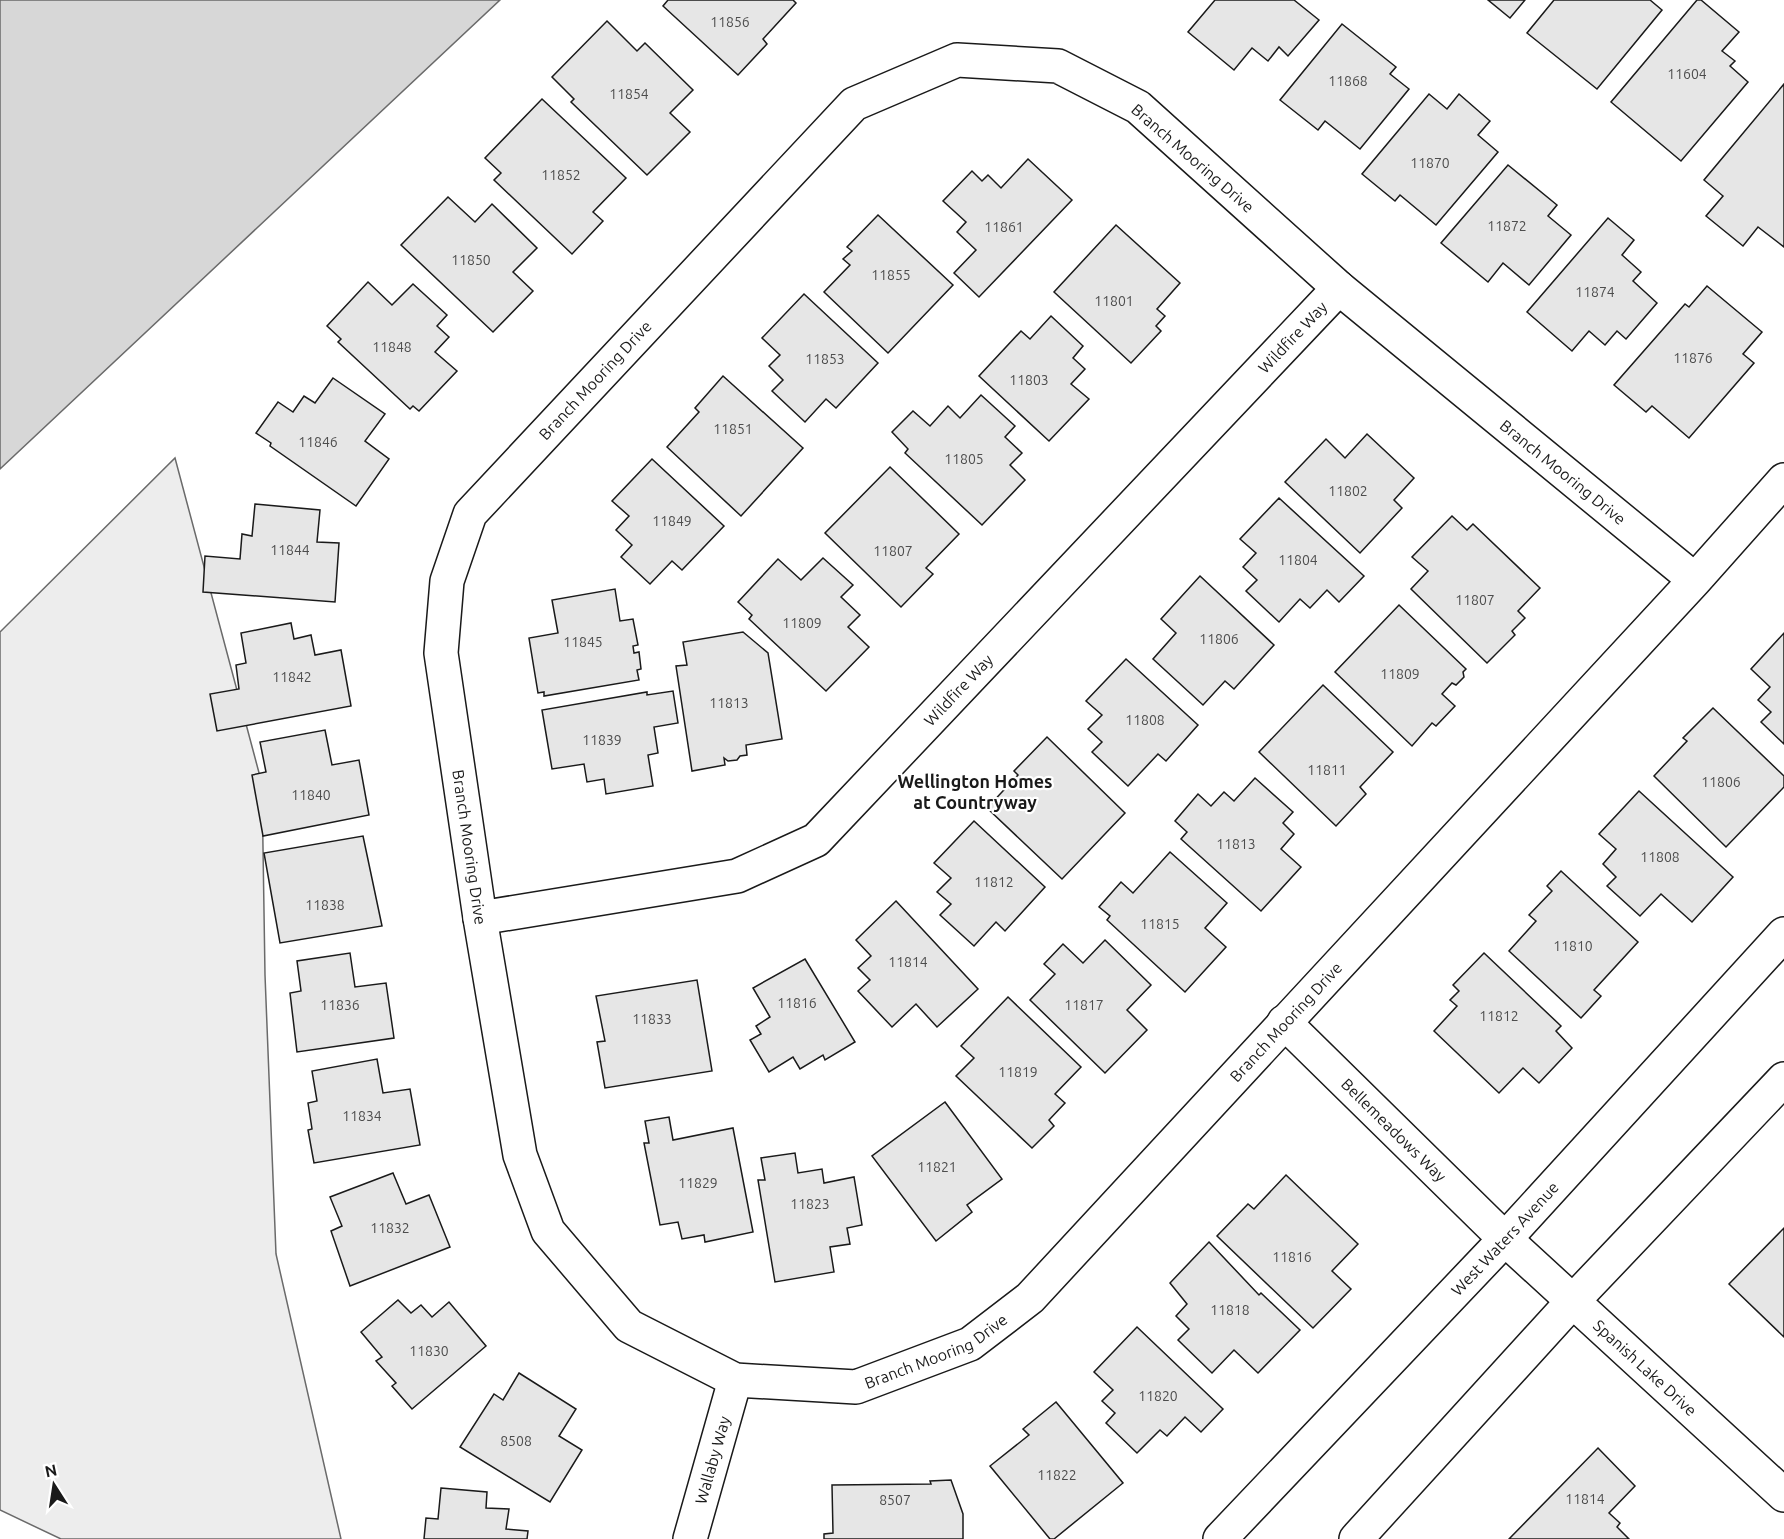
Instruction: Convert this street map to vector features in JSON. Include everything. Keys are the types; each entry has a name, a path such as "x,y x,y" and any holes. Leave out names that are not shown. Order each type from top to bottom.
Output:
{"street":[{"name":"Branch Mooring Drive","path":"1695,580 1339,288 1138,106 1058,66 957,60 854,104 470,514 447,581 441,653 480,918 520,1155 548,1231 629,1326 735,1380 856,1387 970,1344 1030,1298 1695,580 1784,480"},
{"name":"Wildfire Way","path":"480,918 737,876 816,840 1339,288"},
{"name":"West Waters Avenue","path":"1220,1539 1505,1239 1784,934"},
{"name":"Bellemeadows Way","path":"1284,1022 1505,1239"},
{"path":"1356,1539 1572,1302 1784,1079"},
{"name":"Spanish Lake Drive","path":"1505,1239 1784,1495"},
{"name":"Wallaby Way","path":"690,1539 735,1380"}],"shaded area":[{"path":"0,0 500,0 0,469"},
{"path":"175,458 262,784 265,975 276,1254 341,1539 61,1539 0,1510 0,632"}],"building":[{"path":"668,0 793,0 796,3 763,39 767,44 738,75 663,6"},
{"path":"1215,0 1294,0 1319,20 1288,56 1279,47 1268,61 1252,48 1234,70 1188,32"},
{"path":"1488,0 1525,0 1510,18"},
{"path":"1554,0 1650,0 1662,10 1597,89 1527,33"},
{"path":"1697,0 1701,0 1739,32 1722,51 1735,61 1730,66 1748,82 1681,161 1611,102"},
{"path":"607,21 637,51 645,43 693,90 670,113 690,132 647,175 571,102 574,99 552,77"},
{"path":"1342,24 1396,67 1390,74 1409,89 1360,149 1325,121 1318,130 1280,100"},
{"path":"1784,84 1784,247 1758,227 1743,246 1706,216 1723,196 1704,180"},
{"path":"1429,94 1447,109 1459,94 1490,121 1478,135 1498,152 1436,225 1400,195 1395,201 1362,174"},
{"path":"542,99 626,178 593,212 603,221 572,254 494,180 501,173 485,158"},
{"path":"1028,159 1072,200 979,297 954,273 976,250 957,232 966,222 943,201 972,171 982,181 988,175 1001,188"},
{"path":"1508,165 1557,205 1548,216 1571,235 1529,285 1503,263 1488,282 1441,243"},
{"path":"448,197 475,222 492,204 537,248 513,272 533,291 493,332 401,245"},
{"path":"878,215 953,285 888,353 824,292 850,265 843,259 852,251 847,247"},
{"path":"1608,218 1634,240 1622,255 1641,272 1633,281 1657,303 1626,339 1617,331 1605,345 1589,331 1572,351 1527,312"},
{"path":"1116,225 1180,283 1157,309 1165,316 1156,326 1161,331 1131,363 1054,292"},
{"path":"368,282 392,305 413,284 447,315 437,326 449,337 435,352 457,371 419,411 413,406 410,409 338,342 341,339 327,326"},
{"path":"1707,286 1762,332 1743,354 1754,363 1689,438 1652,406 1646,412 1614,385 1685,304 1689,307"},
{"path":"804,294 878,363 836,408 826,399 805,422 772,391 783,380 769,366 780,355 762,338"},
{"path":"1051,316 1083,346 1073,358 1085,369 1071,384 1089,399 1049,441 979,376 1021,331 1030,339"},
{"path":"723,376 803,448 741,516 667,447 699,412 695,408"},
{"path":"333,378 385,414 365,441 389,459 356,506 270,446 271,443 256,433 278,402 293,412 304,396 315,403"},
{"path":"981,395 1015,426 1005,437 1022,453 1010,465 1025,480 982,525 905,453 908,449 892,432 913,411 930,426 948,406 960,418"},
{"path":"1367,434 1414,478 1394,500 1402,508 1360,553 1285,482 1326,439 1345,458"},
{"path":"652,459 724,526 682,570 672,561 650,584 621,557 632,545 616,530 629,516 612,501"},
{"path":"890,467 959,534 926,568 933,574 901,607 825,533"},
{"path":"1279,498 1364,576 1339,602 1327,590 1310,608 1300,599 1279,622 1246,591 1257,580 1243,567 1256,553 1240,539"},
{"path":"255,504 320,510 317,542 339,543 335,602 203,592 205,556 240,559 242,534 252,536"},
{"path":"1452,516 1467,530 1473,524 1540,588 1518,611 1525,618 1512,631 1515,635 1487,663 1411,589 1428,571 1412,557"},
{"path":"823,558 853,585 841,597 860,615 848,627 869,647 826,691 749,619 752,615 738,602 778,559 801,580"},
{"path":"1200,576 1274,645 1234,689 1225,681 1203,705 1153,659 1176,633 1161,619"},
{"path":"615,589 620,621 633,619 638,645 633,646 634,653 639,652 641,669 637,670 639,680 544,696 544,692 538,693 529,638 558,633 552,600"},
{"path":"1399,605 1466,669 1463,672 1464,677 1456,685 1452,683 1442,694 1455,706 1436,726 1432,723 1412,746 1335,672"},
{"path":"291,623 294,639 311,635 315,655 341,650 351,706 217,731 210,694 239,689 236,665 246,663 241,633"},
{"path":"743,632 768,653 782,739 746,745 747,755 740,756 737,760 728,761 724,758 725,765 692,771 676,666 687,665 683,642"},
{"path":"1784,633 1784,744 1761,722 1771,712 1758,700 1770,687 1751,669"},
{"path":"1126,659 1198,725 1166,761 1158,754 1128,786 1092,752 1102,742 1088,729 1102,715 1086,701"},
{"path":"1323,685 1393,752 1360,787 1366,794 1336,826 1259,752"},
{"path":"673,691 678,723 654,727 658,753 648,755 653,786 606,794 604,779 587,782 584,764 552,769 542,710 647,692 647,695"},
{"path":"1713,708 1784,776 1784,787 1726,847 1654,776 1687,741 1683,738"},
{"path":"325,730 332,765 359,760 369,815 263,836 252,775 266,772 260,742"},
{"path":"1047,737 1125,813 1062,879 987,808 1018,775 1014,771"},
{"path":"1255,778 1293,812 1283,823 1294,834 1281,849 1301,867 1261,911 1181,839 1187,832 1175,821 1198,794 1211,806 1224,792 1234,801"},
{"path":"1639,791 1733,877 1692,922 1661,894 1640,916 1607,886 1616,877 1603,864 1616,849 1599,834"},
{"path":"974,821 1045,887 1005,931 996,922 974,946 940,915 951,904 937,892 951,878 934,863"},
{"path":"363,836 382,926 280,943 264,853"},
{"path":"1170,852 1227,903 1205,928 1226,947 1185,992 1107,920 1110,916 1099,907 1121,882 1133,893"},
{"path":"1561,871 1638,942 1594,990 1601,996 1581,1018 1509,951 1536,921 1529,915 1552,891 1547,886"},
{"path":"896,901 978,989 937,1027 916,1004 892,1027 858,991 870,980 858,968 871,956 856,940"},
{"path":"1105,940 1151,985 1127,1010 1147,1030 1105,1073 1030,1000 1055,974 1044,964 1063,944 1083,963"},
{"path":"350,953 355,987 386,983 394,1038 297,1052 290,993 301,991 297,961"},
{"path":"1484,953 1561,1026 1556,1031 1572,1048 1539,1083 1523,1068 1499,1093 1434,1031 1457,1006 1450,1000 1459,991 1453,985"},
{"path":"805,959 855,1042 825,1060 823,1055 800,1069 793,1057 769,1072 750,1040 761,1034 756,1026 770,1017 753,988"},
{"path":"697,980 712,1071 605,1088 597,1042 605,1041 596,996"},
{"path":"1008,997 1081,1067 1055,1094 1065,1103 1049,1120 1054,1126 1032,1148 956,1076 974,1058 961,1046"},
{"path":"377,1059 383,1093 410,1089 420,1145 314,1163 308,1130 312,1129 308,1103 317,1101 312,1071"},
{"path":"945,1102 1002,1179 967,1205 972,1212 936,1241 872,1156"},
{"path":"669,1117 673,1140 733,1128 753,1232 705,1242 704,1235 682,1239 678,1222 660,1225 644,1143 649,1143 645,1121"},
{"path":"795,1153 798,1173 822,1169 824,1183 854,1177 862,1225 847,1228 850,1244 830,1247 834,1272 775,1282 758,1180 765,1180 761,1158"},
{"path":"393,1173 406,1204 429,1195 450,1247 350,1286 331,1231 342,1226 330,1197"},
{"path":"1286,1175 1358,1244 1332,1271 1351,1289 1313,1328 1217,1236 1248,1204 1254,1209"},
{"path":"1784,1228 1784,1337 1729,1284"},
{"path":"1209,1242 1259,1295 1261,1293 1300,1330 1258,1373 1234,1350 1212,1373 1178,1340 1189,1329 1176,1316 1187,1304 1170,1283"},
{"path":"398,1300 411,1313 421,1305 432,1317 449,1302 486,1346 412,1409 392,1386 396,1383 376,1361 382,1357 361,1332"},
{"path":"1137,1327 1223,1409 1201,1432 1185,1417 1167,1436 1160,1430 1137,1453 1106,1423 1115,1413 1102,1401 1113,1390 1094,1372"},
{"path":"519,1373 576,1409 559,1436 582,1450 550,1502 460,1447 494,1394 503,1400"},
{"path":"1056,1402 1123,1483 1054,1539 1050,1539 990,1466 1029,1435 1023,1429"},
{"path":"1598,1448 1635,1486 1609,1513 1620,1523 1617,1527 1629,1539 1509,1539"},
{"path":"951,1480 963,1514 963,1539 824,1539 824,1534 833,1533 832,1485 931,1484 930,1481"},
{"path":"441,1488 487,1492 486,1508 509,1509 506,1529 528,1531 527,1539 424,1539 426,1518 438,1519"}],"district":[{"name":"Wellington Homes at Countryway","path":"975,791"}]}
